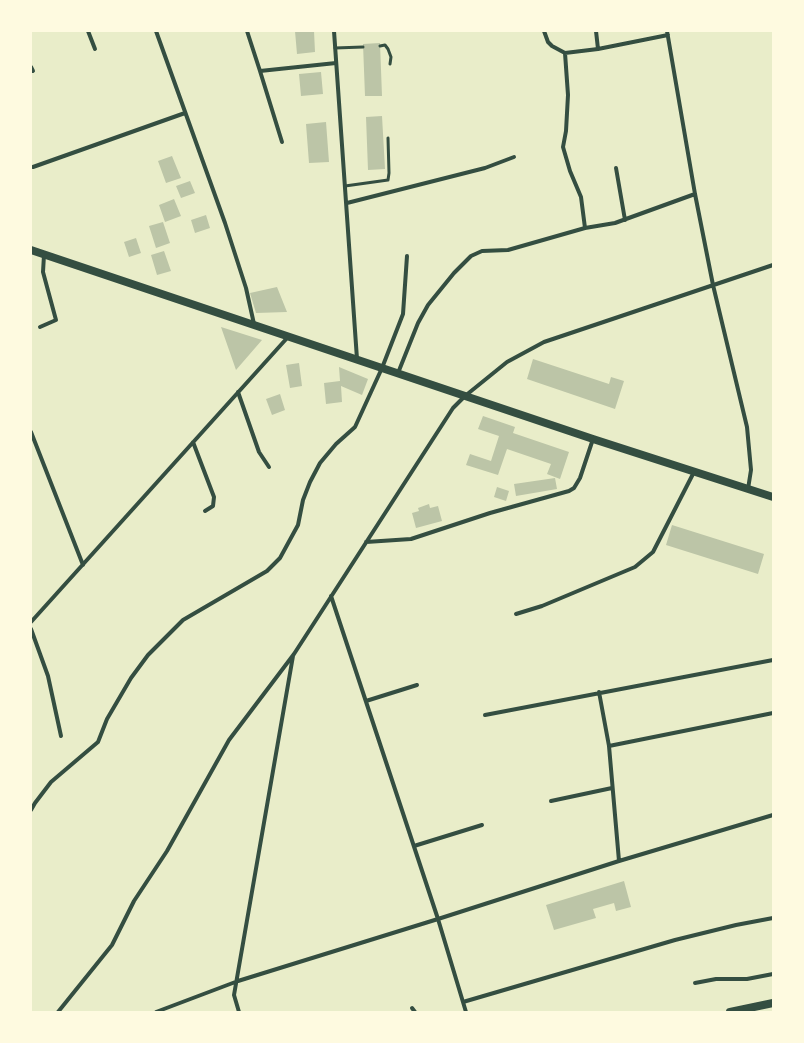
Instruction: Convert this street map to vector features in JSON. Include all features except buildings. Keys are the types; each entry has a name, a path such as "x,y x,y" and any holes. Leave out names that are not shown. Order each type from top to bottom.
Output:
{"main road":[{"path":"31,250 593,439 773,497"},
{"path":"730,1012 773,1003"}],"street":[{"path":"88,31 95,49"},
{"path":"156,31 225,223 246,288 254,325"},
{"path":"247,31 282,142"},
{"path":"334,31 357,359"},
{"path":"544,31 548,42 565,53 598,49 668,33 695,194 713,285 747,427 751,470 748,489"},
{"path":"596,31 598,49"},
{"path":"565,53 568,95 566,131 563,147 570,171 581,198 585,228"},
{"path":"260,71 336,63"},
{"path":"33,167 185,114"},
{"path":"347,203 479,170 514,157"},
{"path":"616,168 625,220"},
{"path":"398,373 418,323 428,305 454,272 471,256 482,252 508,250 585,228 615,224 695,194"},
{"path":"40,327 56,320 43,272 44,255"},
{"path":"31,810 51,782 98,742 107,719 131,678 148,655 183,620 267,571 280,558 298,525 303,500 320,463 336,444 355,427 382,368 403,314 407,256"},
{"path":"58,1012 112,945 134,901 166,851 229,740 294,654 453,408 465,396 507,362 544,342 773,265"},
{"path":"31,622 289,336"},
{"path":"238,392 258,452 270,467"},
{"path":"31,432 83,565"},
{"path":"366,542 411,539 490,513 569,491 574,488 580,478 593,439"},
{"path":"193,442 214,497 213,506 205,511"},
{"path":"516,614 542,606 635,567 652,552 694,472"},
{"path":"331,596 438,919 466,1012"},
{"path":"31,629 48,676 61,736"},
{"path":"239,1012 234,995 238,981 294,654"},
{"path":"485,715 773,660"},
{"path":"366,701 417,685"},
{"path":"600,692 609,746 619,861"},
{"path":"609,746 773,714"},
{"path":"552,802 612,788"},
{"path":"156,1012 238,981 619,861 773,815"},
{"path":"414,846 482,825"},
{"path":"463,1002 675,940 736,925 773,918"},
{"path":"695,983 716,979 747,979 773,974"}],"lane":[{"path":"380,46 385,45 388,49 391,57 390,64"},
{"path":"335,48 363,47"},
{"path":"345,186 388,180 388,138"}]}
